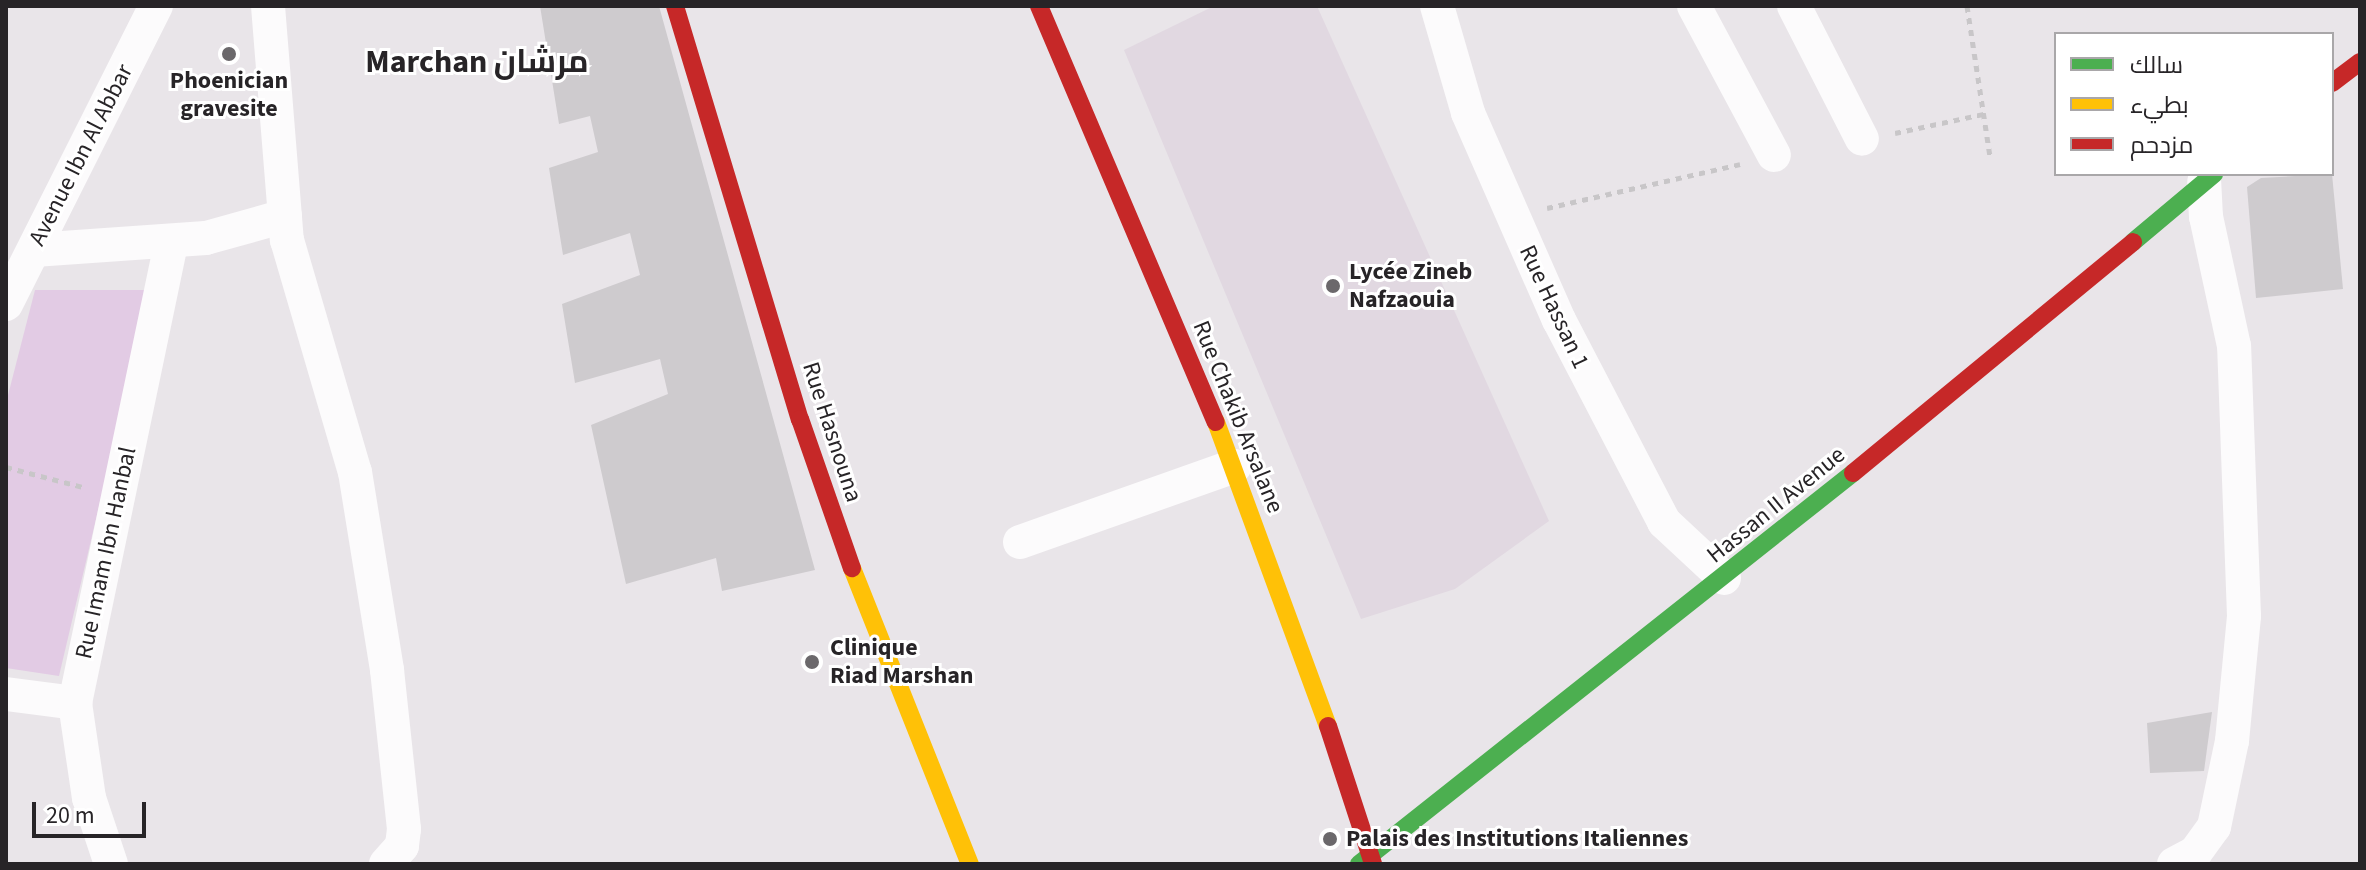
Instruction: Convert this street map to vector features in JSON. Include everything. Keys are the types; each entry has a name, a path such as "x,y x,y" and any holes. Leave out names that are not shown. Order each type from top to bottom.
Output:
{"street":[{"name":"Avenue Ibn Al Abbar","path":"6,304 156,6"},
{"path":"268,6 285,216 295,277 365,520 404,829 402,846 386,864"},
{"name":"Rue Hasnouna","path":"675,6 800,419 862,597 970,864"},
{"name":"Rue Chakib Arsalane","path":"1039,6 1235,466 1311,674 1367,861"},
{"name":"Rue Hassan 1","path":"1437,6 1468,113 1594,389 1664,522 1724,578"},
{"path":"1694,6 1774,155"},
{"path":"1794,6 1862,139"},
{"path":"2334,82 2360,62"},
{"path":"2174,864 2195,853 2214,827 2232,741 2244,616 2234,346 2206,217 2209,178"},
{"name":"Hassan II Avenue","path":"1367,861 1724,578 2209,178"},
{"path":"34,250 171,242 232,233 285,216"},
{"name":"Rue Imam Ibn Hanbal","path":"111,864 89,798 75,703 115,496 144,389 171,242"},
{"path":"1020,542 1235,466"},
{"path":"6,694 75,703"}],"path":[{"path":"1967,6 1990,156"},
{"path":"6,467 115,496"}],"shaded area":[{"name":"Lycée Zineb Nafzaouia","path":"1214,6 1317,6 1549,521 1455,589 1361,619 1124,50"},
{"path":"35,290 150,290 59,676 6,668 6,403"}],"building":[{"path":"540,6 659,6 815,570 722,591 716,558 626,584 591,425 668,394 660,359 575,383 562,304 640,275 630,233 563,255 549,168 598,152 590,116 559,124"},
{"path":"2332,176 2343,289 2256,298 2247,187 2261,178"},
{"path":"2212,712 2204,771 2150,773 2147,723"}],"traffic: fast":[{"path":"2133,242 2212,176"},
{"path":"1359,864 1853,473"}],"traffic: slow":[{"path":"1216,422 1328,726"},
{"path":"852,568 970,864"}],"traffic: jam":[{"path":"675,6 800,419 852,568"},
{"path":"1039,6 1216,422"},
{"path":"2334,82 2360,62"},
{"path":"1853,473 2133,242"},
{"path":"1328,726 1373,864"}],"place":[{"name":"Phoenician gravesite","path":"229,54"},
{"name":"Lycée Zineb Nafzaouia","path":"1333,286"},
{"name":"Clinique Riad Marshan","path":"812,662"},
{"name":"Palais des Institutions Italiennes","path":"1330,839"}],"district":[{"name":"Marchan مرشان","path":"477,62"}]}
